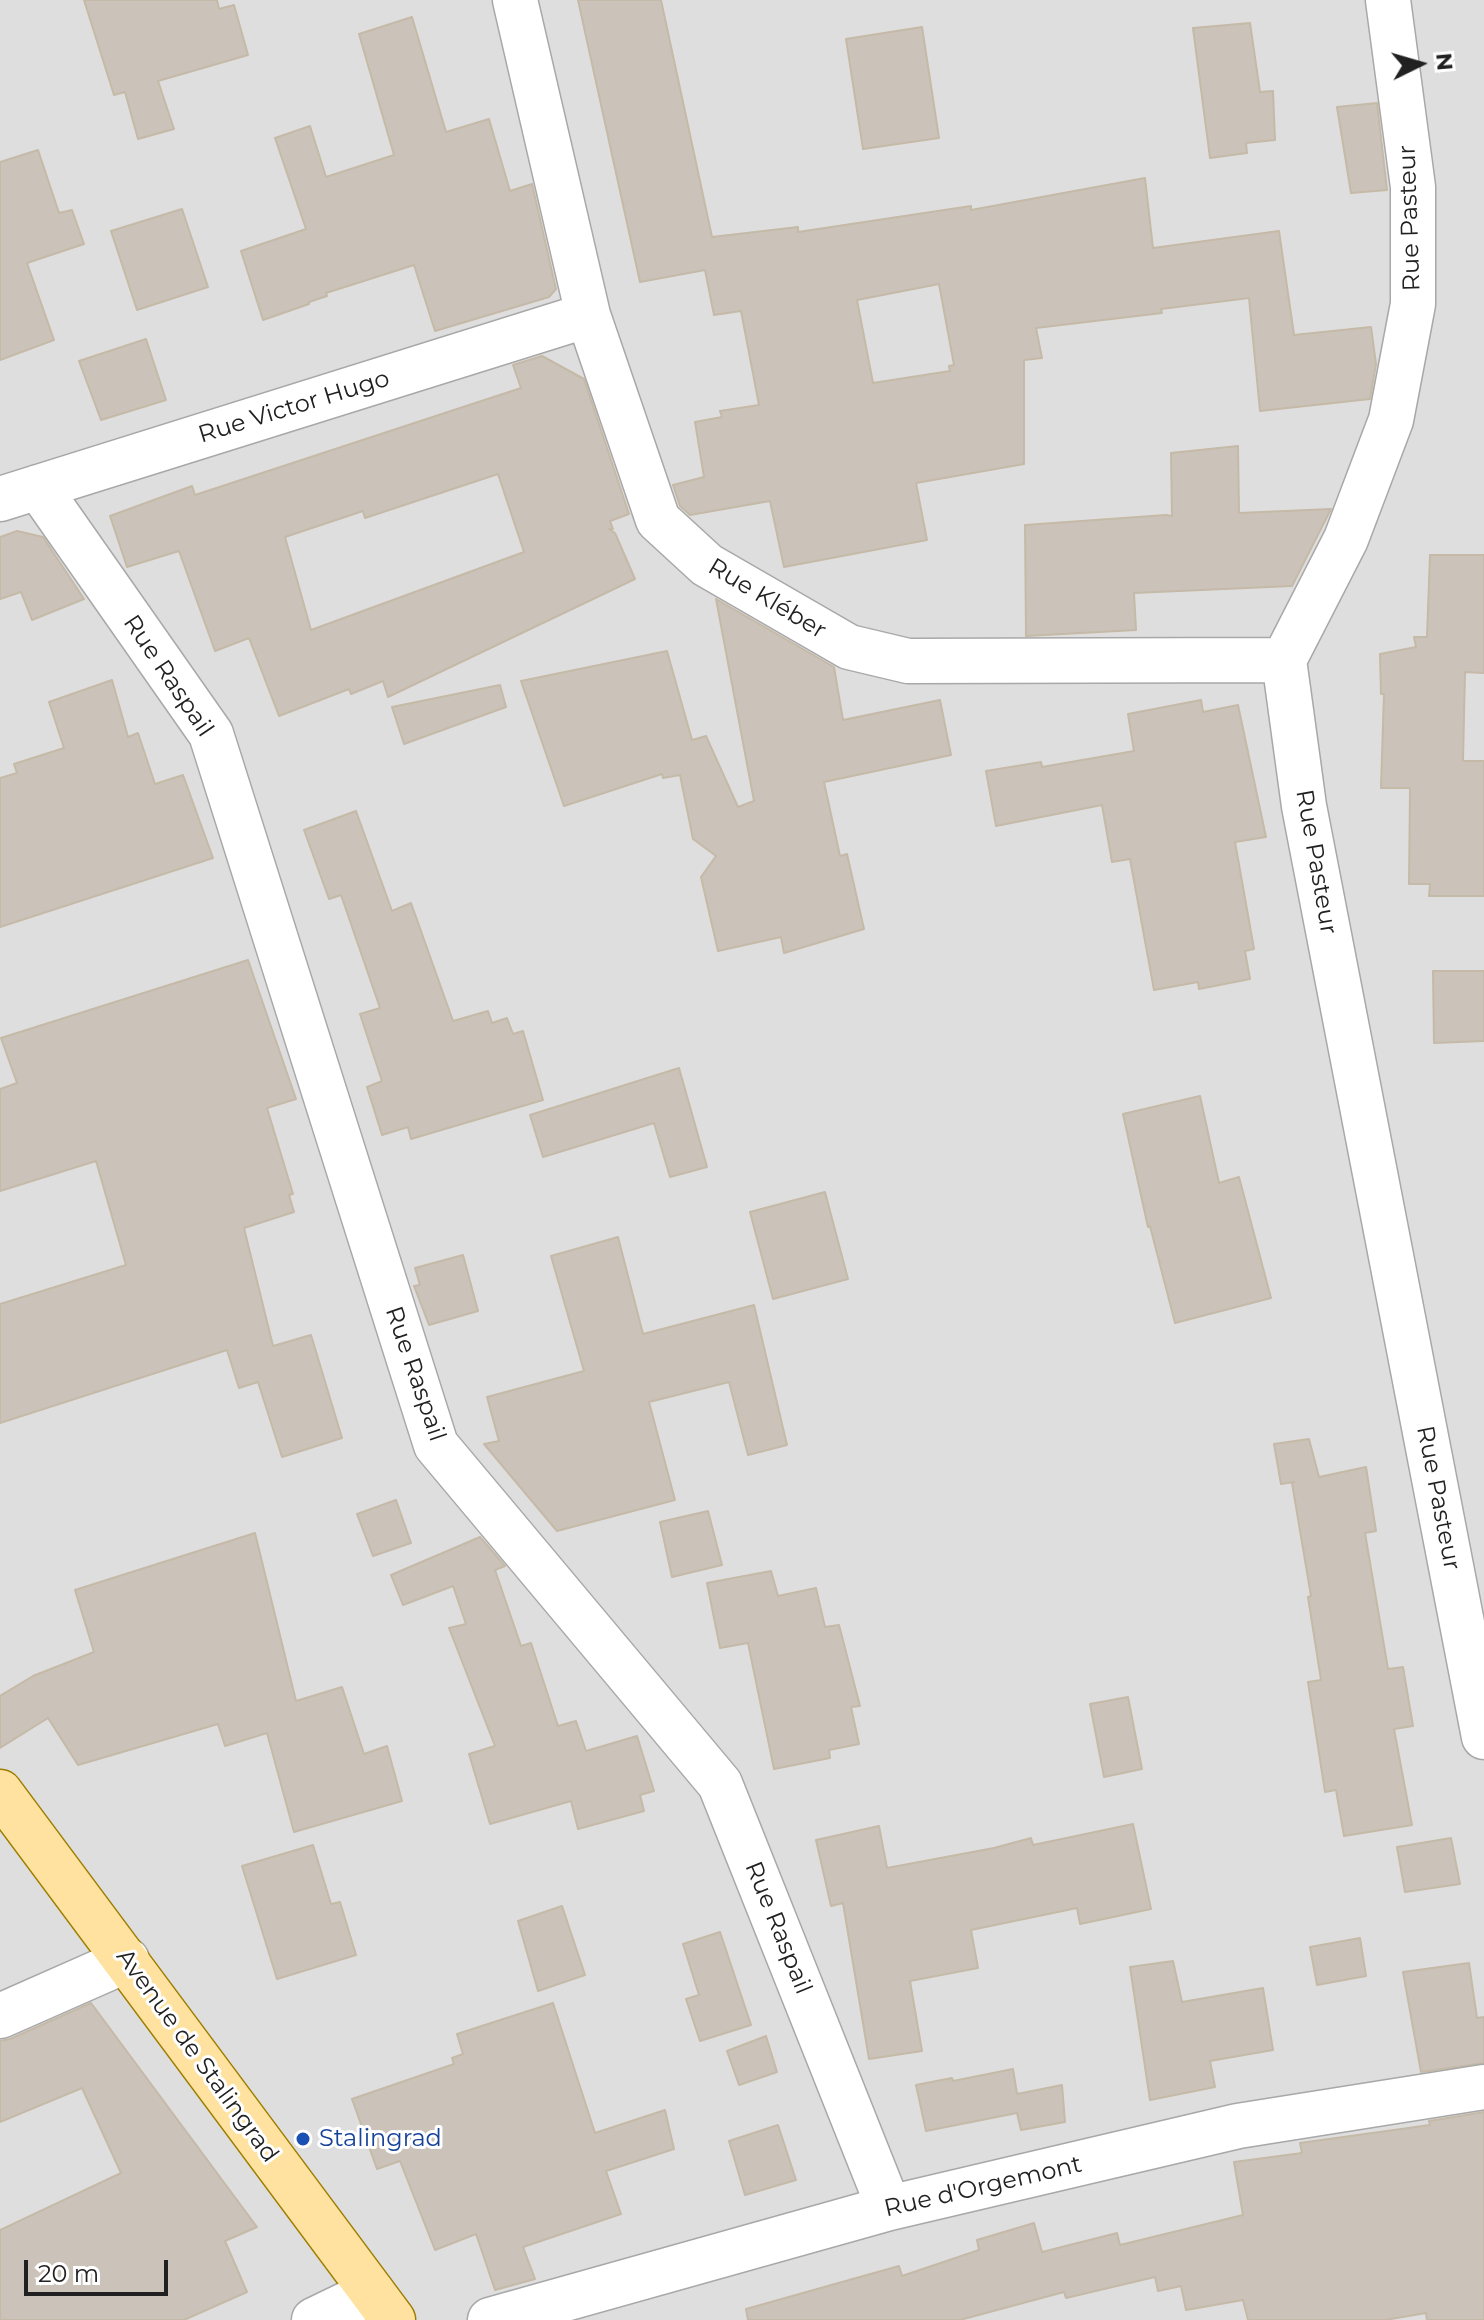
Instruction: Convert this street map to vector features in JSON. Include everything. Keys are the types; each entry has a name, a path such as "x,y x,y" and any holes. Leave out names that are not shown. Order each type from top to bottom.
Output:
{"main road":[{"name":"Avenue de Stalingrad","path":"0,1792 383,2306"}],"street":[{"name":"Rue Kléber","path":"515,0 588,315 658,520 707,565 849,647 908,661 1284,660"},
{"name":"Rue Pasteur","path":"1388,0 1413,187 1413,304 1391,420 1346,539 1284,660 1304,806 1484,1737"},
{"name":"Rue Victor Hugo","path":"19,493 588,315"},
{"name":"Rue Raspail","path":"19,493 211,734 436,1445 720,1784 889,2208"},
{"path":"0,2016 127,1960"},
{"name":"Rue d'Orgemont","path":"490,2320 889,2208 1238,2126 1484,2087"},
{"path":"314,2320 383,2306"}],"shaded area":[{"path":"0,0 1484,0 1484,2320 0,2320"}],"building":[{"path":"84,0 217,0 219,9 234,5 248,55 158,81 174,129 138,139 125,92 114,95"},
{"path":"578,0 661,0 712,237 798,227 798,232 971,206 971,210 1145,178 1153,248 1279,231 1294,335 1371,327 1376,364 1370,399 1260,411 1249,298 1161,309 1162,313 1036,328 1042,358 1024,360 1024,464 916,483 927,540 784,567 770,501 690,515 680,506 673,485 704,477 695,422 722,417 720,411 759,405 741,311 714,315 705,270 640,282","holes":["939,284 954,365 949,366 950,371 873,383 857,300"]},
{"path":"412,17 446,132 489,119 510,191 532,184 556,289 549,297 435,331 414,265 326,293 327,296 309,304 263,320 241,251 306,229 275,138 310,126 326,177 394,155 359,34"},
{"path":"1250,23 1260,92 1273,91 1275,140 1246,143 1247,153 1210,158 1193,28"},
{"path":"922,27 939,138 863,149 846,39"},
{"path":"1377,103 1387,190 1351,193 1337,107"},
{"path":"38,150 59,213 72,210 84,244 27,263 54,340 0,360 0,162"},
{"path":"182,209 208,287 137,310 111,231"},
{"path":"146,339 166,400 101,420 79,361"},
{"path":"542,356 584,379 629,514 610,521 613,529 609,529 615,533 635,579 388,697 383,681 351,694 349,689 279,716 249,638 215,651 179,551 127,567 110,516 192,486 195,495 521,388 513,365","holes":["498,474 524,552 311,630 285,537 363,511 365,518"]},
{"path":"1238,446 1239,513 1331,509 1292,586 1134,593 1136,630 1026,636 1025,525 1172,516 1171,453"},
{"path":"17,531 43,537 84,599 32,620 21,592 0,599 0,537"},
{"path":"1430,555 1484,555 1484,673 1465,672 1463,761 1484,761 1484,896 1429,896 1430,884 1409,884 1410,788 1381,788 1384,694 1381,694 1380,654 1416,647 1414,637 1427,637"},
{"path":"716,599 834,667 843,720 940,700 951,755 824,782 840,856 847,854 864,929 784,953 781,937 718,951 701,877 716,856 693,839 680,775 663,778 662,774 564,806 521,681 667,651 692,740 706,736 738,807 754,801"},
{"path":"112,680 128,737 138,733 155,784 183,775 213,858 0,927 0,778 17,773 14,764 64,748 49,702"},
{"path":"500,685 506,707 404,744 392,707"},
{"path":"1201,700 1203,712 1238,705 1266,837 1235,842 1254,949 1245,951 1250,979 1199,989 1198,982 1154,990 1130,859 1112,862 1102,805 996,826 986,771 1041,762 1042,767 1134,751 1128,714"},
{"path":"356,811 392,911 411,903 453,1021 488,1011 492,1023 507,1018 513,1034 523,1031 543,1100 411,1139 408,1127 382,1135 367,1087 382,1081 360,1014 380,1008 341,895 329,899 304,830"},
{"path":"248,960 296,1099 267,1108 293,1194 289,1195 294,1212 244,1228 273,1346 311,1335 342,1438 282,1457 258,1382 239,1388 227,1350 0,1423 0,1304 126,1265 96,1161 0,1191 0,1089 17,1083 1,1038"},
{"path":"1433,971 1484,971 1484,1041 1434,1043"},
{"path":"679,1068 707,1167 670,1177 654,1123 543,1157 530,1115"},
{"path":"1200,1096 1219,1183 1239,1177 1271,1298 1175,1323 1148,1227 1123,1114"},
{"path":"825,1192 848,1279 773,1299 750,1212"},
{"path":"618,1237 643,1334 754,1305 787,1445 748,1455 729,1382 649,1402 675,1500 557,1531 484,1444 499,1441 487,1397 584,1371 551,1256"},
{"path":"463,1255 478,1311 429,1325 414,1286 420,1285 415,1268"},
{"path":"1309,1439 1319,1477 1366,1467 1376,1531 1365,1533 1388,1669 1403,1667 1413,1726 1394,1729 1412,1825 1344,1836 1336,1790 1325,1792 1308,1682 1321,1680 1308,1597 1311,1596 1294,1482 1281,1484 1274,1444"},
{"path":"396,1500 411,1543 373,1556 357,1514"},
{"path":"708,1511 722,1565 672,1577 660,1522"},
{"path":"255,1533 296,1701 342,1687 364,1754 387,1746 402,1801 294,1832 267,1733 225,1746 218,1724 78,1765 48,1718 0,1748 0,1696 33,1676 94,1652 75,1590"},
{"path":"480,1537 505,1566 495,1570 521,1646 531,1643 558,1726 576,1721 586,1751 637,1736 654,1791 640,1795 644,1811 578,1829 571,1801 490,1824 469,1754 495,1746 449,1628 466,1624 453,1586 403,1605 391,1575"},
{"path":"771,1571 778,1596 816,1588 825,1627 839,1625 860,1706 851,1707 859,1744 829,1750 830,1758 774,1769 748,1643 720,1648 707,1583"},
{"path":"1128,1697 1142,1769 1104,1777 1090,1704"},
{"path":"1133,1824 1151,1909 1080,1924 1077,1908 971,1930 978,1968 910,1981 922,2051 869,2059 843,1903 831,1906 816,1840 879,1826 887,1868 1031,1838 1033,1845"},
{"path":"1451,1838 1460,1884 1405,1892 1397,1847"},
{"path":"313,1845 331,1904 340,1902 356,1955 277,1979 242,1866"},
{"path":"562,1906 585,1975 538,1991 518,1921"},
{"path":"720,1932 751,2025 700,2041 686,1999 699,1995 683,1944"},
{"path":"1360,1938 1366,1976 1317,1985 1310,1947"},
{"path":"1173,1961 1182,2002 1263,1988 1273,2050 1210,2061 1215,2087 1150,2100 1130,1967"},
{"path":"1469,1963 1477,2018 1484,2017 1484,2063 1421,2072 1403,1972"},
{"path":"91,2003 257,2227 225,2241 247,2292 184,2320 0,2320 0,2230 121,2173 82,2088 0,2122 0,2041"},
{"path":"553,2003 595,2133 665,2110 674,2149 606,2171 621,2214 523,2247 535,2279 495,2290 476,2234 435,2250 400,2161 377,2169 352,2099 454,2064 452,2058 463,2054 457,2034"},
{"path":"766,2036 777,2072 739,2085 727,2051"},
{"path":"1013,2069 1017,2094 1062,2085 1065,2122 1021,2130 1017,2113 926,2131 916,2085"},
{"path":"1484,2112 1484,2320 1427,2320 1426,2313 1385,2320 1248,2320 1243,2300 1186,2310 1181,2286 1158,2291 1155,2277 1066,2298 1064,2292 960,2320 748,2320 746,2309 899,2266 902,2276 979,2250 977,2240 1034,2223 1042,2252 1117,2233 1120,2245 1243,2215 1234,2162 1302,2153 1300,2143 1430,2125 1429,2121"},
{"path":"778,2125 796,2180 745,2195 729,2141"}],"place":[{"name":"Stalingrad","path":"303,2139"}]}
